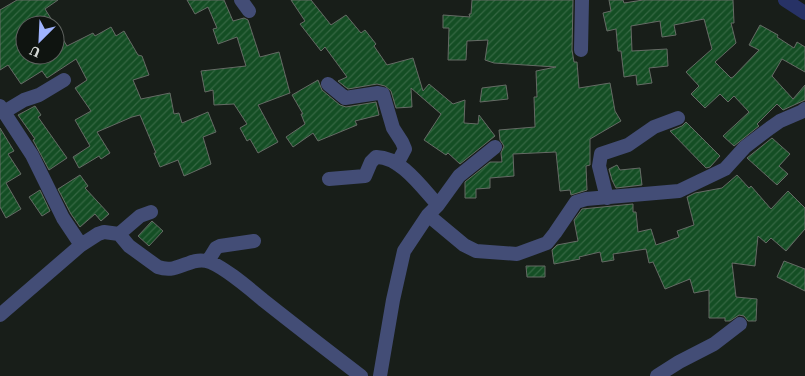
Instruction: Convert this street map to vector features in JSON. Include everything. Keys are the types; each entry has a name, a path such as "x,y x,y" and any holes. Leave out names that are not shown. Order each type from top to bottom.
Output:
{"street":[{"path":"581,50 582,0"},
{"path":"64,80 39,95 2,109 32,154 63,218 81,245"},
{"path":"328,84 345,98 382,94 393,128 405,149 397,164"},
{"path":"329,179 365,176 371,162 376,157 382,156 397,164 417,182 433,210 464,245 476,251 517,254 547,243 576,202 586,199 679,191 725,169 745,147 770,128 805,109"},
{"path":"607,198 599,166 601,154 628,145 654,127 678,118"},
{"path":"380,376 393,300 404,251 459,176 495,147"},
{"path":"119,234 140,216 151,212"},
{"path":"0,315 81,245 104,232 119,234 129,246 158,267 164,269 178,268 191,262 208,261 247,287 361,376"},
{"path":"208,261 220,246 254,241"},
{"path":"656,376 714,344 740,324"}],"building":[{"path":"17,0 58,0 45,9 49,15 15,15 15,65 65,65 65,43 67,46 93,33 95,36 111,27 116,36 124,31 138,55 142,56 149,75 133,80 141,99 170,93 174,114 179,113 182,123 208,112 216,132 203,137 211,164 184,176 178,160 160,167 140,115 97,132 110,153 101,159 99,156 79,168 73,157 90,146 75,120 91,111 75,88 87,80 76,59 47,78 42,71 21,84 8,65 0,70 0,10"},
{"path":"187,0 224,0 233,21 244,18 248,20 260,57 279,52 290,93 258,105 278,142 258,153 250,139 247,141 240,128 247,124 234,104 214,105 213,90 205,92 201,71 246,66 237,37 218,44 213,29 217,28 208,7 195,14"},
{"path":"291,0 311,0 331,25 346,15 361,33 365,30 376,44 374,46 387,65 413,58 423,91 429,84 453,104 465,100 464,123 478,124 479,115 495,136 460,164 448,153 446,155 424,140 441,114 411,88 412,107 396,108 391,91 385,86 377,84 348,89 338,81 347,77 325,47 321,51 300,24 305,21"},
{"path":"472,0 573,0 572,50 574,62 577,62 579,88 610,83 615,111 621,121 590,139 590,165 586,166 587,190 571,195 570,190 560,191 556,152 513,154 514,176 490,178 490,188 476,189 476,198 465,198 465,182 490,162 502,162 501,153 504,146 500,140 499,130 535,127 534,97 537,97 536,71 556,67 494,63 485,60 488,40 467,41 466,60 448,60 449,28 443,28 443,15 470,17"},
{"path":"609,0 623,0 624,3 643,0 733,0 734,23 731,23 736,43 715,62 731,78 733,77 759,50 749,45 760,25 778,35 777,37 794,48 797,42 805,47 805,72 782,59 772,76 793,99 805,85 805,100 783,110 777,104 757,124 759,126 734,146 723,136 749,112 734,96 728,102 720,94 705,108 691,94 699,86 686,72 712,49 704,19 674,25 676,35 662,37 660,21 631,26 632,51 667,49 668,66 649,68 652,83 637,85 636,75 624,77 621,51 618,51 616,29 607,31 603,13 611,11"},
{"path":"318,80 322,90 340,105 346,107 376,102 379,115 355,121 357,125 318,141 313,133 293,147 286,137 305,124 301,114 303,114 292,95"},
{"path":"506,85 508,99 480,102 482,88"},
{"path":"35,106 41,115 38,117 67,158 49,170 33,140 35,139 18,115"},
{"path":"686,122 720,156 710,167 706,168 670,131 682,126"},
{"path":"0,128 14,151 8,154 21,174 6,183 21,209 6,218 0,207"},
{"path":"772,138 790,154 779,166 788,174 777,185 747,158"},
{"path":"617,165 620,170 640,168 642,185 616,188 609,169"},
{"path":"80,175 88,186 85,188 109,214 101,221 95,214 80,227 58,189"},
{"path":"737,175 749,188 751,186 771,209 788,191 805,208 805,229 786,251 771,238 766,243 758,236 755,266 732,263 736,297 757,299 756,321 748,321 744,316 739,315 730,321 725,321 725,318 709,318 709,290 694,293 690,279 665,289 653,262 649,263 646,249 613,254 614,260 602,262 600,252 579,257 580,259 554,264 552,250 557,245 578,241 574,220 582,209 633,204 633,212 636,212 638,232 651,229 656,245 679,237 677,231 694,225 687,197 695,193 722,188"},
{"path":"40,190 50,211 42,216 29,197"},
{"path":"152,221 163,231 149,246 138,236"},
{"path":"784,261 805,269 805,291 777,277"},
{"path":"526,266 545,266 545,277 527,277"}],"waterway":[{"path":"785,0 805,13"}]}
